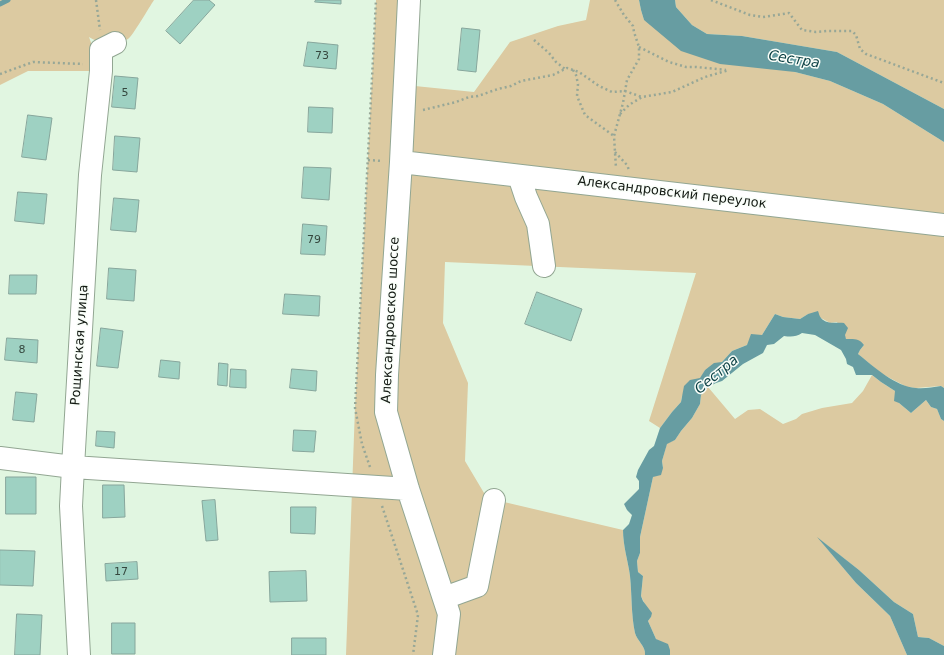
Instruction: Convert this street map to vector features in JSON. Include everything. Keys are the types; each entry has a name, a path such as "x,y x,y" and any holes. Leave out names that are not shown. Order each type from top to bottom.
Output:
{"street":[{"name":"Александровское шоссе","path":"409,0 386,412 408,489 449,614 444,655"},
{"name":"Рощинская улица","path":"79,655 71,506 90,175 106,53"},
{"name":"Александровский переулок","path":"401,162 944,225"},
{"path":"519,176 526,197 538,224 544,266"},
{"path":"0,458 73,467 408,489"},
{"path":"444,598 477,586 494,500"}],"path":[{"path":"0,74 33,62 106,53 100,33 96,0"},
{"path":"615,0 633,26 639,47 639,59 627,80 623,103 614,136 617,172 616,187"},
{"path":"710,0 750,15 763,17 789,13 802,30 816,32 852,32 856,35 860,49 866,54 944,83"},
{"path":"534,40 565,69"},
{"path":"619,115 629,105 642,97 672,92 705,77 729,70 686,67 669,62 639,47"},
{"path":"403,114 478,96 522,81 553,75 568,68 579,72 599,86 612,92 625,91 642,97"},
{"path":"572,69 576,75 578,84 577,96 585,115 614,136"}],"shaded area":[{"path":"0,0 154,0 128,39 108,43 97,41 89,37 101,71 28,71 0,85"},
{"path":"376,0 409,0 405,85 474,92 510,42 558,26 586,20 590,0 639,0 644,20 795,72 830,81 883,104 944,142 944,222 404,171 944,228 944,388 941,386 916,388 907,387 882,374 858,354 864,345 852,339 846,339 837,322 830,323 821,318 808,314 800,319 783,317 775,314 762,335 747,345 732,351 722,362 705,370 701,378 682,396 681,402 660,428 649,421 696,273 445,262 443,323 468,383 465,461 487,498 623,530 630,576 635,633 644,649 645,655 346,655 355,408"},
{"path":"675,0 944,0 944,109 837,52 742,36 707,34 692,25 676,7"},
{"path":"872,375 895,391 899,403 911,413 926,400 931,407 937,409 941,419 944,421 944,646 929,638 918,637 913,614 894,602 859,570 819,539 856,583 890,616 907,655 670,655 670,650 656,639 648,621 651,617 641,596 643,576 638,572 637,561 640,553 640,537 653,477 663,468 662,461 667,443 675,440 692,418 700,404 701,395 708,387 735,419 748,410 760,409 783,424 796,419 802,414 822,408 852,403 863,391"}],"water":[{"name":"Сестра","path":"639,0 675,0 676,7 692,25 707,34 742,36 837,52 944,109 944,142 883,104 830,81 795,72 720,64 681,51 644,20"},
{"name":"Сестра","path":"818,311 820,317 826,322 844,323 848,328 845,335 846,339 858,340 864,345 858,354 893,380 908,387 925,388 941,386 944,388 944,421 941,419 937,409 931,407 926,400 911,413 899,403 894,401 895,391 872,375 856,375 853,367 847,364 841,350 815,335 802,333 789,337 784,336 774,344 767,345 763,353 743,364 722,381 708,387 701,395 700,404 692,418 675,440 667,444 662,461 663,468 661,475 653,477 640,537 640,553 637,561 638,572 643,576 641,596 652,613 648,621 656,639 668,644 670,655 645,655 644,649 635,633 630,576 623,536 623,530 629,524 632,515 624,504 639,489 639,481 636,477 638,470 649,450 654,446 660,428 681,402 684,386 690,380 700,378 705,370 714,363 722,362 732,351 747,345 751,334 762,335 775,314 783,317 800,319 808,314"},
{"path":"817,537 859,570 894,602 913,614 918,637 929,638 944,646 944,655 907,655 890,616 856,583"}],"building":[{"path":"194,0 209,0 215,5 180,44 166,31"},
{"path":"316,0 341,0 341,4 315,2"},
{"path":"462,28 480,30 476,72 458,70"},
{"path":"308,42 338,45 336,69 304,66"},
{"path":"115,76 138,78 135,109 112,107"},
{"path":"309,107 333,108 332,133 308,132"},
{"path":"28,115 52,118 46,160 22,157"},
{"path":"115,136 140,138 137,172 113,170"},
{"path":"304,167 331,168 329,200 302,198"},
{"path":"18,192 47,194 44,224 15,221"},
{"path":"114,198 139,200 136,232 111,230"},
{"path":"303,224 327,226 325,255 301,254"},
{"path":"109,268 136,270 134,301 107,299"},
{"path":"10,275 37,275 36,294 9,294"},
{"path":"537,292 582,309 571,341 525,324"},
{"path":"285,294 320,296 319,316 283,314"},
{"path":"101,328 123,331 118,368 97,366"},
{"path":"7,338 38,340 37,363 5,360"},
{"path":"161,360 180,362 179,379 159,377"},
{"path":"219,363 228,364 227,386 218,385"},
{"path":"231,369 246,370 246,388 230,387"},
{"path":"292,369 317,371 316,391 290,388"},
{"path":"16,392 37,394 34,422 13,420"},
{"path":"294,430 316,431 314,452 293,451"},
{"path":"97,431 115,432 114,448 96,446"},
{"path":"6,477 36,477 36,514 6,514"},
{"path":"103,485 124,485 125,517 103,518"},
{"path":"215,500 218,540 206,541 202,501"},
{"path":"291,507 316,507 315,534 291,533"},
{"path":"0,550 35,551 33,586 0,585"},
{"path":"137,562 138,579 106,581 105,564"},
{"path":"306,571 307,601 270,602 269,572"},
{"path":"17,614 42,615 40,655 15,655"},
{"path":"112,623 135,623 135,654 112,654"},
{"path":"292,638 326,638 326,655 292,655"}],"waterway":[{"path":"0,4 8,0"}]}
